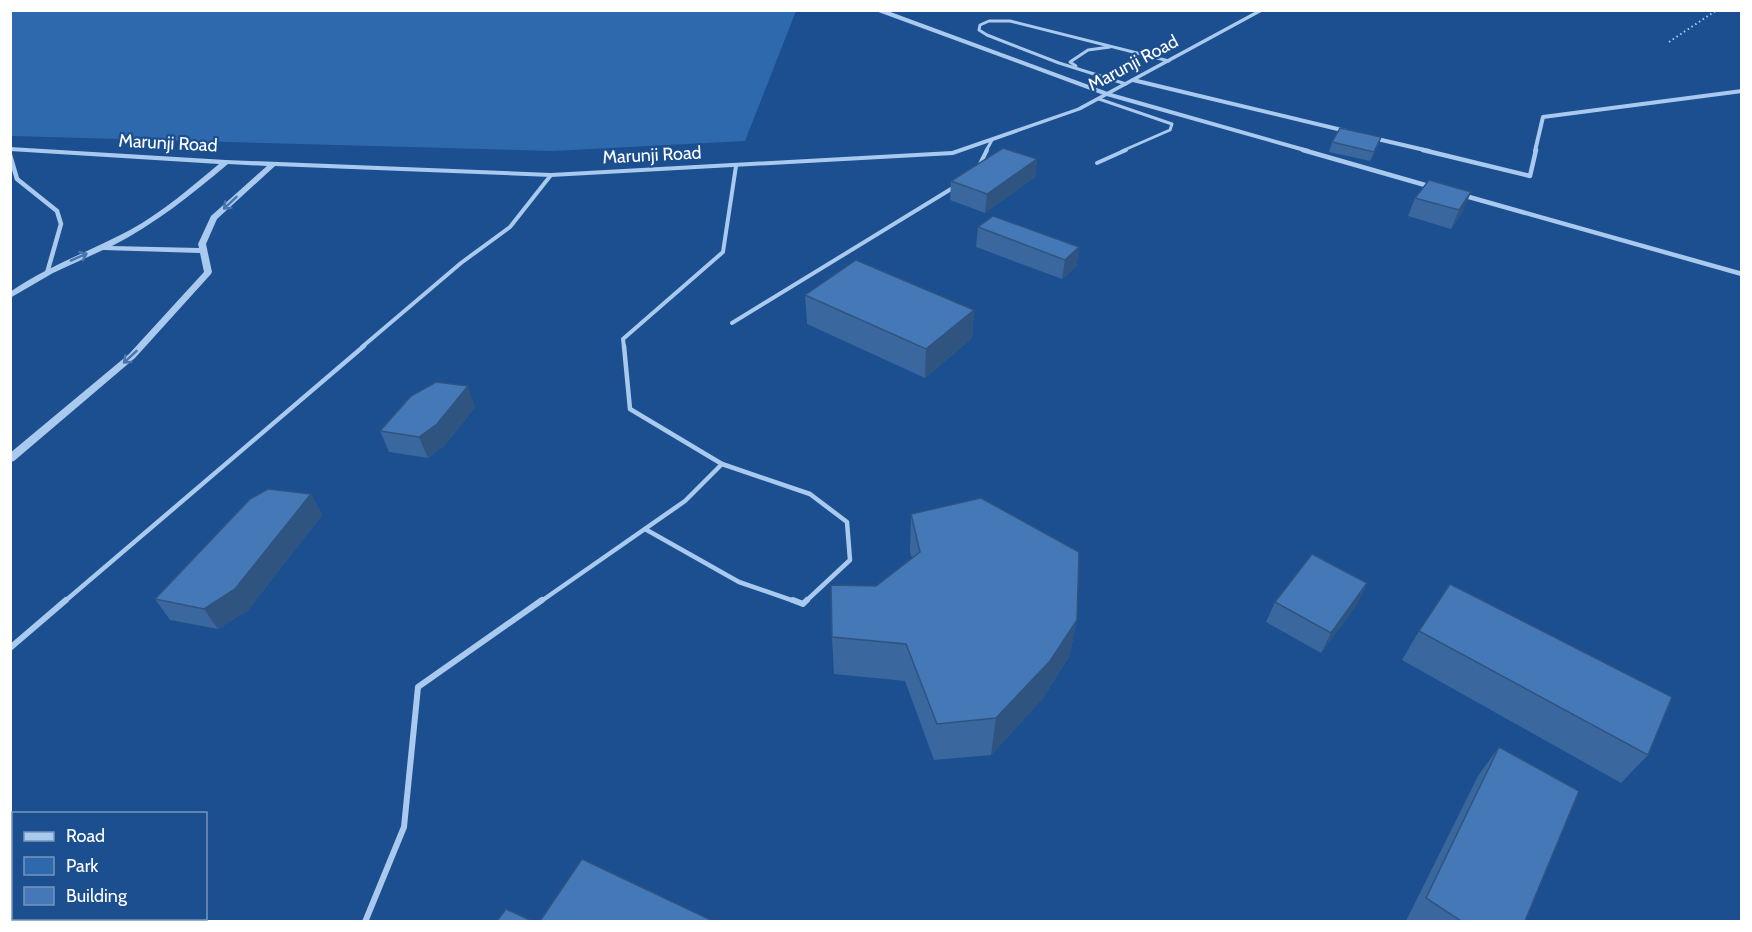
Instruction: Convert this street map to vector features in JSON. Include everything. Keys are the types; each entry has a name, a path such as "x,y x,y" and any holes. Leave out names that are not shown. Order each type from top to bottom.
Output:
{"street":[{"path":"879,10 1107,94 1442,190"},
{"name":"Marunji Road","path":"10,150 226,162 551,175 953,153 1079,109 1263,10"},
{"path":"1129,82 1349,132"},
{"path":"1371,138 1530,176 1543,117 1742,91"},
{"path":"10,155 17,180 57,211 61,224 47,273"},
{"path":"10,296 47,273 123,238 178,202 226,162"},
{"path":"10,459 132,356 208,272 202,244 214,218 273,164"},
{"path":"1454,193 1742,274"},
{"path":"99,248 203,251"}],"lane":[{"path":"1129,82 1081,69 978,30 980,25 989,21 1010,21 1169,61"},
{"path":"1081,69 1070,62 1078,54 1089,48 1118,47"},
{"path":"1097,163 1170,130 1172,124 1099,99"},
{"path":"976,169 992,140"},
{"path":"645,529 739,582 803,604 850,560 847,522 810,494 722,464 630,409 623,339 723,252 736,166"},
{"path":"10,648 461,263 510,227 551,175"},
{"path":"732,323 960,183"},
{"path":"365,921 404,827 418,687 685,501 722,464"}],"path":[{"path":"1669,42 1717,10"}],"green space":[{"path":"11,10 796,11 745,141 552,151 11,136"}],"building":[{"path":"1340,128 1381,137 1374,152 1332,142"},
{"path":"1003,148 1037,159 987,194 951,181"},
{"path":"1429,180 1471,192 1459,210 1415,198"},
{"path":"993,216 1079,247 1065,260 978,227"},
{"path":"856,260 974,310 926,349 805,295"},
{"path":"436,382 468,386 437,424 419,437 380,431 411,396"},
{"path":"268,489 311,494 235,589 204,609 155,599 250,499"},
{"path":"981,498 1079,552 1077,620 1050,661 996,718 937,724 906,644 832,637 831,585 876,586 920,552 911,514"},
{"path":"1312,554 1367,583 1331,633 1275,602"},
{"path":"1450,584 1672,697 1648,755 1419,631"},
{"path":"1499,747 1579,791 1525,921 1461,921 1426,898"},
{"path":"582,859 713,921 540,921"},
{"path":"506,909 532,921 497,921"}]}
